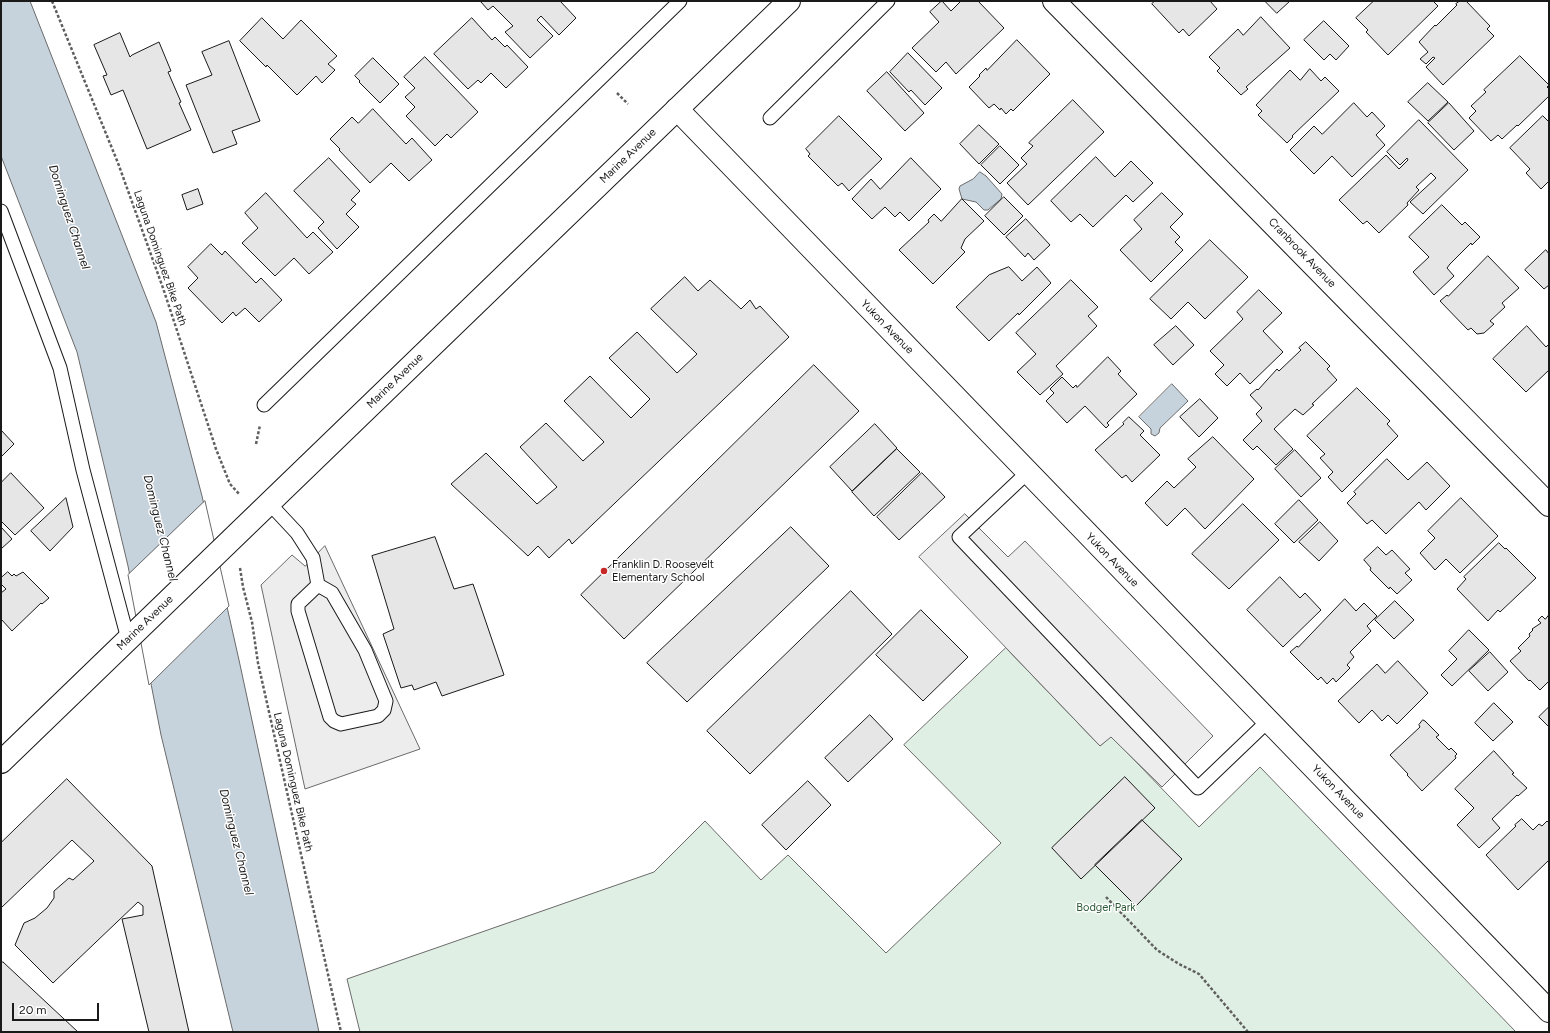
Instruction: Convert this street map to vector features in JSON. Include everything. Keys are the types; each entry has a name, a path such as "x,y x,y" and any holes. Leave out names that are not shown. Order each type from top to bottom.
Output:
{"street":[{"name":"Marine Avenue","path":"1,762 789,1"},
{"name":"Cranbrook Avenue","path":"1054,1 1549,505"},
{"name":"Yukon Avenue","path":"677,109 1549,1011"}],"lane":[{"path":"264,405 680,1"},
{"path":"770,118 888,1"},
{"path":"1,211 60,368 83,470 130,638"},
{"path":"1028,472 959,537 1198,788 1268,720"},
{"path":"263,509 298,533 313,558 318,585 332,593 365,650 386,701 384,710 378,716 341,724 334,721 330,716 298,611 298,604 318,585"}],"path":[{"name":"Laguna Dominguez Bike Path","path":"52,1 118,163 163,288 216,449 230,484 263,509"},
{"path":"617,92 628,104"},
{"name":"Laguna Dominguez Bike Path","path":"229,542 252,622 258,662 341,1032"},
{"path":"1106,896 1157,950 1179,964 1199,974 1248,1032"}],"green space":[{"name":"Bodger Park","path":"1006,648 1100,746 1111,736 1199,827 1260,767 1516,1032 360,1032 347,979 654,872 705,821 761,880 788,855 886,953 1001,843 904,745"}],"shaded area":[{"path":"965,514 1008,557 1025,541 1213,736 1162,787 1111,737 1100,746 919,557"},
{"path":"325,546 420,749 305,789 261,585 292,555 305,566"}],"water":[{"name":"Dominguez Channel","path":"1,1 30,1 156,322 202,496 319,1032 233,1032 161,735 128,566 77,352 1,156"},
{"path":"980,172 986,176 1002,194 1001,199 988,210 984,210 976,202 962,199 959,189 960,186 973,179"},
{"path":"1172,384 1188,401 1160,428 1159,433 1155,436 1151,434 1151,429 1139,417"}],"pier":[{"path":"205,501 229,606 149,685 128,575"}],"building":[{"path":"560,1 576,18 559,35 541,16 537,20 553,36 530,58 505,32 513,26 493,6 488,10 481,2"},
{"path":"942,1 951,11 961,1 978,1 1004,28 956,74 946,62 936,72 912,48 939,22 930,12"},
{"path":"1155,1 1210,1 1217,9 1189,36 1183,29 1179,33 1152,4"},
{"path":"1265,1 1290,1 1277,13"},
{"path":"1374,1 1433,1 1438,6 1388,55 1366,32 1368,30 1356,18"},
{"path":"1460,1 1466,1 1490,26 1487,29 1494,36 1443,85 1426,67 1435,58 1433,57 1426,64 1420,59 1428,52 1419,42"},
{"path":"1261,17 1290,48 1246,87 1248,89 1241,95 1217,71 1220,68 1209,57 1238,29 1243,35"},
{"path":"262,18 283,39 301,20 337,56 328,64 335,70 322,83 316,76 297,95 240,41"},
{"path":"472,18 492,40 495,37 505,47 507,45 528,67 506,88 491,73 481,83 478,80 468,89 434,54"},
{"path":"1324,21 1349,46 1336,60 1330,54 1324,60 1304,40"},
{"path":"120,33 130,57 159,42 171,71 168,72 181,102 179,103 191,130 147,149 123,90 111,95 103,76 107,75 94,45"},
{"path":"1017,40 1050,74 1013,111 1011,109 1006,114 1001,108 1000,110 994,104 989,108 969,87 986,68 987,70"},
{"path":"229,41 260,121 232,131 237,144 213,153 186,85 212,75 202,52"},
{"path":"908,53 942,88 925,105 911,90 909,92 890,72"},
{"path":"1520,56 1549,85 1547,87 1549,89 1549,96 1518,126 1517,125 1502,139 1498,135 1491,141 1469,118 1476,111 1471,106 1486,92 1484,90"},
{"path":"425,57 478,112 451,138 447,134 435,146 406,116 415,107 405,97 415,88 404,77"},
{"path":"373,58 399,84 380,103 355,76"},
{"path":"1310,69 1321,81 1325,77 1339,91 1292,136 1293,137 1287,143 1258,115 1262,111 1256,105 1290,70 1300,80"},
{"path":"887,72 924,113 905,131 867,91"},
{"path":"1428,83 1448,102 1428,121 1408,102"},
{"path":"1073,100 1104,132 1028,205 1007,183 1027,164 1021,158 1033,146 1029,143"},
{"path":"1354,103 1367,117 1372,112 1385,126 1376,135 1385,145 1352,177 1332,156 1314,174 1290,150 1314,126 1322,134"},
{"path":"1449,103 1474,131 1454,150 1428,123"},
{"path":"373,109 406,144 412,138 432,160 409,181 391,163 370,183 330,139 352,117 358,123"},
{"path":"839,116 882,159 849,191 842,183 838,186 808,156 810,154 806,149"},
{"path":"1543,116 1549,122 1549,181 1541,189 1526,173 1530,169 1510,148"},
{"path":"1419,120 1468,170 1423,214 1410,202 1436,178 1431,173 1416,187 1419,190 1407,203 1408,205 1379,233 1367,221 1363,224 1339,200 1386,155 1399,169 1408,160 1407,158 1400,165 1387,152"},
{"path":"979,125 999,144 979,164 960,144"},
{"path":"1000,146 1019,165 1000,184 981,165"},
{"path":"1096,157 1115,177 1131,161 1153,183 1133,202 1126,195 1093,227 1080,214 1071,222 1051,201"},
{"path":"329,158 360,191 351,200 356,204 346,214 359,227 337,249 318,228 324,222 294,191"},
{"path":"911,158 941,189 909,221 900,212 895,217 885,207 872,219 852,199 871,179 880,189"},
{"path":"198,189 203,204 187,210 182,195"},
{"path":"266,193 307,238 313,232 333,252 309,274 294,258 275,276 242,243 258,228 245,213"},
{"path":"1162,193 1183,214 1170,227 1180,237 1175,242 1183,250 1151,282 1120,250 1142,229 1134,220"},
{"path":"1004,197 1023,216 1004,235 985,216"},
{"path":"962,199 984,221 965,239 961,248 965,252 933,284 899,250 929,222 928,220 934,214 941,221"},
{"path":"1442,205 1462,225 1465,222 1480,237 1472,245 1471,243 1450,264 1447,268 1454,276 1434,295 1413,272 1429,257 1409,237"},
{"path":"1026,219 1050,245 1034,260 1028,253 1025,257 1006,237"},
{"path":"1210,240 1248,277 1205,319 1188,302 1171,319 1150,299"},
{"path":"211,244 222,255 225,251 256,283 261,278 282,300 259,322 245,308 236,316 233,312 222,323 188,288 198,278 188,267"},
{"path":"1546,250 1549,254 1549,285 1544,289 1525,270"},
{"path":"1488,256 1519,288 1502,303 1505,307 1490,321 1494,324 1484,333 1477,334 1471,328 1468,330 1440,301 1447,295 1448,296"},
{"path":"1009,267 1022,281 1037,267 1051,283 1019,315 1018,313 989,341 956,307 989,275"},
{"path":"685,277 698,291 710,280 741,309 750,300 756,309 760,306 789,337 572,544 569,539 549,558 538,546 528,556 451,484 486,453 537,504 557,487 520,447 546,423 583,461 604,442 564,401 590,376 631,418 650,399 609,358 637,332 677,373 697,354 651,309"},
{"path":"1071,280 1098,307 1088,316 1097,326 1056,366 1063,374 1040,395 1017,372 1036,354 1016,333"},
{"path":"1259,290 1282,313 1263,331 1283,352 1250,384 1240,373 1227,386 1215,374 1224,365 1210,351 1243,319 1237,312"},
{"path":"1176,326 1194,345 1173,365 1154,345"},
{"path":"1527,326 1546,347 1549,344 1549,370 1526,392 1493,359"},
{"path":"1306,342 1330,366 1327,369 1337,380 1312,404 1314,405 1303,415 1295,409 1274,429 1293,449 1276,465 1257,446 1253,450 1243,440 1262,421 1256,414 1262,408 1250,395 1257,389 1258,390 1277,369 1279,371 1301,350 1299,348"},
{"path":"1108,357 1121,371 1118,374 1137,394 1107,423 1109,425 1106,428 1085,406 1067,423 1046,401 1054,393 1050,389 1062,377 1073,388 1076,385 1077,387"},
{"path":"814,365 859,411 624,639 581,595"},
{"path":"1357,388 1390,421 1387,424 1398,436 1342,492 1328,477 1333,472 1320,458 1325,454 1307,436"},
{"path":"1200,399 1218,418 1199,437 1180,417"},
{"path":"1129,417 1144,431 1140,435 1160,455 1132,482 1126,475 1122,478 1095,450 1124,424 1123,423"},
{"path":"875,424 897,448 852,491 830,467"},
{"path":"1,430 14,444 1,457"},
{"path":"1213,437 1254,479 1205,529 1185,508 1167,526 1145,503 1167,481 1174,488 1196,467 1188,459"},
{"path":"897,449 920,472 874,516 852,492"},
{"path":"1295,450 1321,478 1301,497 1275,469"},
{"path":"1387,459 1408,480 1427,462 1450,486 1426,510 1419,502 1386,534 1372,520 1367,524 1347,503 1356,494 1354,492"},
{"path":"11,473 44,508 15,535 1,521 1,483"},
{"path":"922,473 945,497 899,540 877,517"},
{"path":"66,498 73,527 50,551 31,531"},
{"path":"1461,498 1498,536 1460,573 1446,559 1435,570 1420,553 1435,538 1428,531"},
{"path":"1299,500 1318,520 1294,543 1275,524"},
{"path":"1243,504 1279,540 1229,589 1192,554"},
{"path":"1320,522 1338,541 1319,561 1299,542"},
{"path":"1,527 12,539 1,549"},
{"path":"791,527 829,566 687,702 647,663"},
{"path":"435,537 454,589 473,584 504,675 442,696 436,682 414,690 412,685 401,688 383,634 394,629 372,556"},
{"path":"1499,543 1536,578 1500,612 1498,610 1488,621 1457,589 1466,579 1464,577"},
{"path":"1378,547 1386,555 1392,550 1410,569 1405,573 1412,580 1397,594 1390,587 1389,589 1370,570 1371,568 1364,560"},
{"path":"8,572 12,576 14,574 16,576 23,572 49,598 42,604 41,603 12,631 1,619 1,593 6,589 1,584 1,578"},
{"path":"1280,577 1300,598 1305,593 1321,610 1283,647 1247,610"},
{"path":"851,591 892,634 750,774 707,731"},
{"path":"1345,599 1356,611 1364,603 1377,616 1367,626 1371,631 1350,652 1354,657 1347,665 1350,668 1336,682 1333,678 1327,684 1321,677 1318,680 1290,652 1297,646 1298,647"},
{"path":"1395,601 1414,620 1394,639 1375,620"},
{"path":"921,610 968,657 923,701 876,655"},
{"path":"1549,615 1549,681 1540,690 1510,661 1521,651 1518,648 1530,636 1529,634 1533,630 1532,629 1541,623 1538,620 1542,616 1545,619"},
{"path":"1469,630 1489,650 1452,686 1441,675 1457,659 1449,651"},
{"path":"1490,652 1508,672 1488,691 1469,671"},
{"path":"1398,661 1428,693 1397,724 1388,715 1382,721 1372,710 1359,723 1338,701 1377,664 1385,673"},
{"path":"1494,703 1513,722 1493,741 1475,723"},
{"path":"1549,707 1549,727 1539,717"},
{"path":"870,715 893,739 848,782 825,758"},
{"path":"1423,720 1439,735 1436,737 1449,750 1451,748 1457,754 1455,756 1456,758 1422,791 1390,755 1420,727 1419,725"},
{"path":"1494,751 1514,773 1512,774 1527,788 1518,796 1517,795 1492,819 1500,828 1479,848 1457,825 1474,808 1455,789"},
{"path":"1125,777 1155,808 1081,879 1052,848"},
{"path":"67,779 152,866 189,1032 149,1032 122,919 143,915 143,906 138,902 53,983 15,945 24,923 35,918 47,908 54,898 54,891 69,878 73,880 94,861 72,840 1,908 1,843"},
{"path":"808,781 831,805 786,850 762,825"},
{"path":"1522,819 1533,830 1539,824 1542,826 1547,821 1549,823 1549,860 1518,890 1486,855"},
{"path":"1142,820 1182,859 1136,906 1095,865"},
{"path":"3,962 78,1032 1,1032 1,964"}],"place":[{"name":"Franklin D. Roosevelt Elementary School","path":"604,571"}]}
